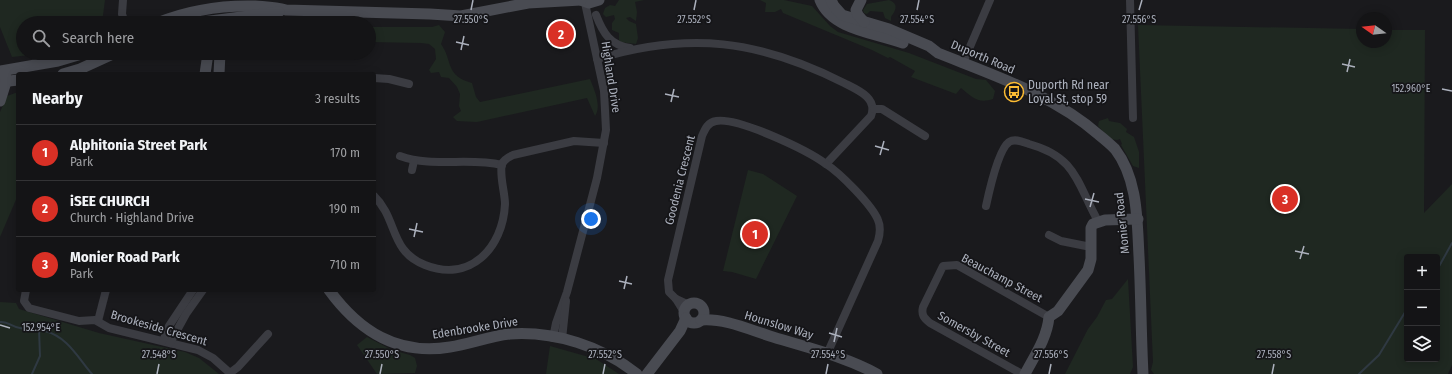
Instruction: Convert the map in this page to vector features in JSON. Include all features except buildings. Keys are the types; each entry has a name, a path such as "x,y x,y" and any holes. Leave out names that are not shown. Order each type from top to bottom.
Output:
{"main road":[{"path":"176,16 216,7 277,7 286,10 430,14 513,2 582,1 592,3 599,0"},
{"name":"Duporth Road","path":"820,0 828,14 838,22 926,51 938,53 1058,104 1087,123 1099,135"},
{"name":"Duporth Road","path":"831,0 834,6 842,14 889,29 929,46 938,53"},
{"path":"861,0 856,10 864,22"},
{"path":"216,7 221,16"},
{"path":"210,16 216,7"},
{"path":"261,16 276,14 286,10"},
{"path":"18,72 61,60"},
{"path":"69,72 100,60"},
{"path":"205,72 207,60"},
{"path":"219,72 220,60"},
{"path":"3,76 16,72"},
{"path":"3,76 16,79"},
{"path":"0,101 3,76"},
{"name":"Monier Road","path":"1099,135 1114,148 1122,160 1135,200 1135,219 1143,314 1142,369"},
{"path":"1025,374 1045,338 1048,329 1049,317 1058,311 1088,270 1091,247 1091,228 1098,221 1135,219"},
{"name":"Edenbrooke Drive","path":"330,292 342,308 356,322 385,339 411,348 435,349 451,347 508,334 533,334 578,342 604,352 637,374"},
{"path":"646,374 693,315"},
{"name":"Hounslow Way","path":"693,315 717,319 853,362 877,374"}],"street":[{"path":"123,0 123,16"},
{"name":"Highland Drive","path":"592,29 599,0"},
{"path":"963,63 990,0"},
{"path":"1130,0 1133,118"},
{"name":"Highland Drive","path":"557,338 556,323 567,292 604,143 607,116 592,29 582,1"},
{"path":"596,15 606,37 614,43 633,48"},
{"path":"597,59 633,48 658,44 700,42 742,46 778,55 813,68 852,87 868,98 873,103 874,109 871,116 826,164"},
{"path":"376,78 390,79 409,84"},
{"path":"874,109 882,109 925,136"},
{"name":"Goodenia Crescent","path":"693,315 668,292 668,280 702,136 706,127 714,121 726,120 767,133 826,164 846,181 878,220 881,230 878,241 827,354"},
{"path":"986,206 995,170 1005,146 1009,142 1016,140 1040,147 1050,152 1072,170 1080,181 1098,221"},
{"path":"376,198 382,204 390,220 397,242 409,255 420,263 433,268 447,270 458,269 479,260 492,248 499,234 504,218 505,202 502,165 506,158 513,155 574,141 604,143"},
{"path":"400,156 414,161 467,163 488,162 502,165"},
{"path":"412,170 414,161"},
{"path":"1049,235 1061,241 1091,247"},
{"name":"Beauchamp Street","path":"943,266 957,265 1049,317"},
{"name":"Somersby Street","path":"943,266 923,307 922,312 924,318 930,323 1022,374"},
{"name":"Brookeside Crescent","path":"26,292 24,300 25,306 29,308 81,321 95,321 108,328 208,354 231,374"},
{"name":"Brookeside Crescent","path":"95,321 102,292"},
{"name":"Brookeside Crescent","path":"95,321 105,292"},
{"path":"166,342 169,326 192,292"},
{"path":"166,342 202,292"},
{"path":"231,374 268,334"}],"shaded area":[{"path":"0,0 105,0 103,16 16,16 16,57 12,57 0,27"},
{"path":"619,0 644,0 635,2 637,12 636,21 630,17 626,18 636,24 638,38 636,44 619,42 619,33 612,30 612,23 615,19 614,15 606,17 603,14 605,8 610,5 615,6"},
{"path":"760,0 784,0 812,6 830,26 838,32 909,53 976,79 986,80 995,91 993,99 983,101 976,99 961,88 956,94 911,77 915,71 890,57 888,58 783,13 781,9 775,12 765,12 766,3"},
{"path":"889,0 894,3 896,7 891,17 891,21 885,18 883,12 870,11 867,14 864,13 863,10 867,4"},
{"path":"439,25 445,32 441,44 445,50 453,72 463,80 472,83 476,97 480,102 590,79 598,103 595,116 587,98 477,122 457,121 453,117 461,111 459,106 460,94 457,87 449,78 441,77 439,72 431,73 429,70 436,59 435,49 429,44 421,43 376,42 376,27 432,27"},
{"path":"1138,25 1356,29 1356,48 1392,48 1392,30 1425,30 1424,213 1452,184 1452,365 1448,374 1154,374 1151,370 1153,362"},
{"path":"16,93 16,200 0,237 0,112 7,96"},
{"path":"1108,118 1109,121 1120,123 1127,129 1126,132 1134,137 1139,152 1139,168 1133,166 1121,145 1120,139 1110,139 1098,126 1099,121"},
{"path":"748,170 763,174 797,196 756,279 723,271"},
{"path":"1128,279 1133,367 1130,374 1065,374 1088,329 1097,317 1106,300 1112,299"},
{"path":"0,302 16,303 19,309 99,333 185,352 199,358 219,374 0,374"},
{"path":"367,337 392,350 415,358 417,366 415,373 377,374 357,345"},
{"path":"550,346 596,359 619,374 546,374"}],"waterway":[{"path":"1440,265 1452,243"},
{"path":"1359,374 1379,355 1404,314"},
{"path":"0,322 5,322 26,329 42,330 53,334 72,349 92,374"},
{"path":"32,374 40,356 39,330"}],"place":[{"name":"iSEE CHURCH","path":"561,34"},
{"name":"Duporth Rd near Loyal St, stop 59","path":"1014,92"},
{"name":"Monier Road Park","path":"1285,199"},
{"name":"Alphitonia Street Park","path":"755,234"}]}
